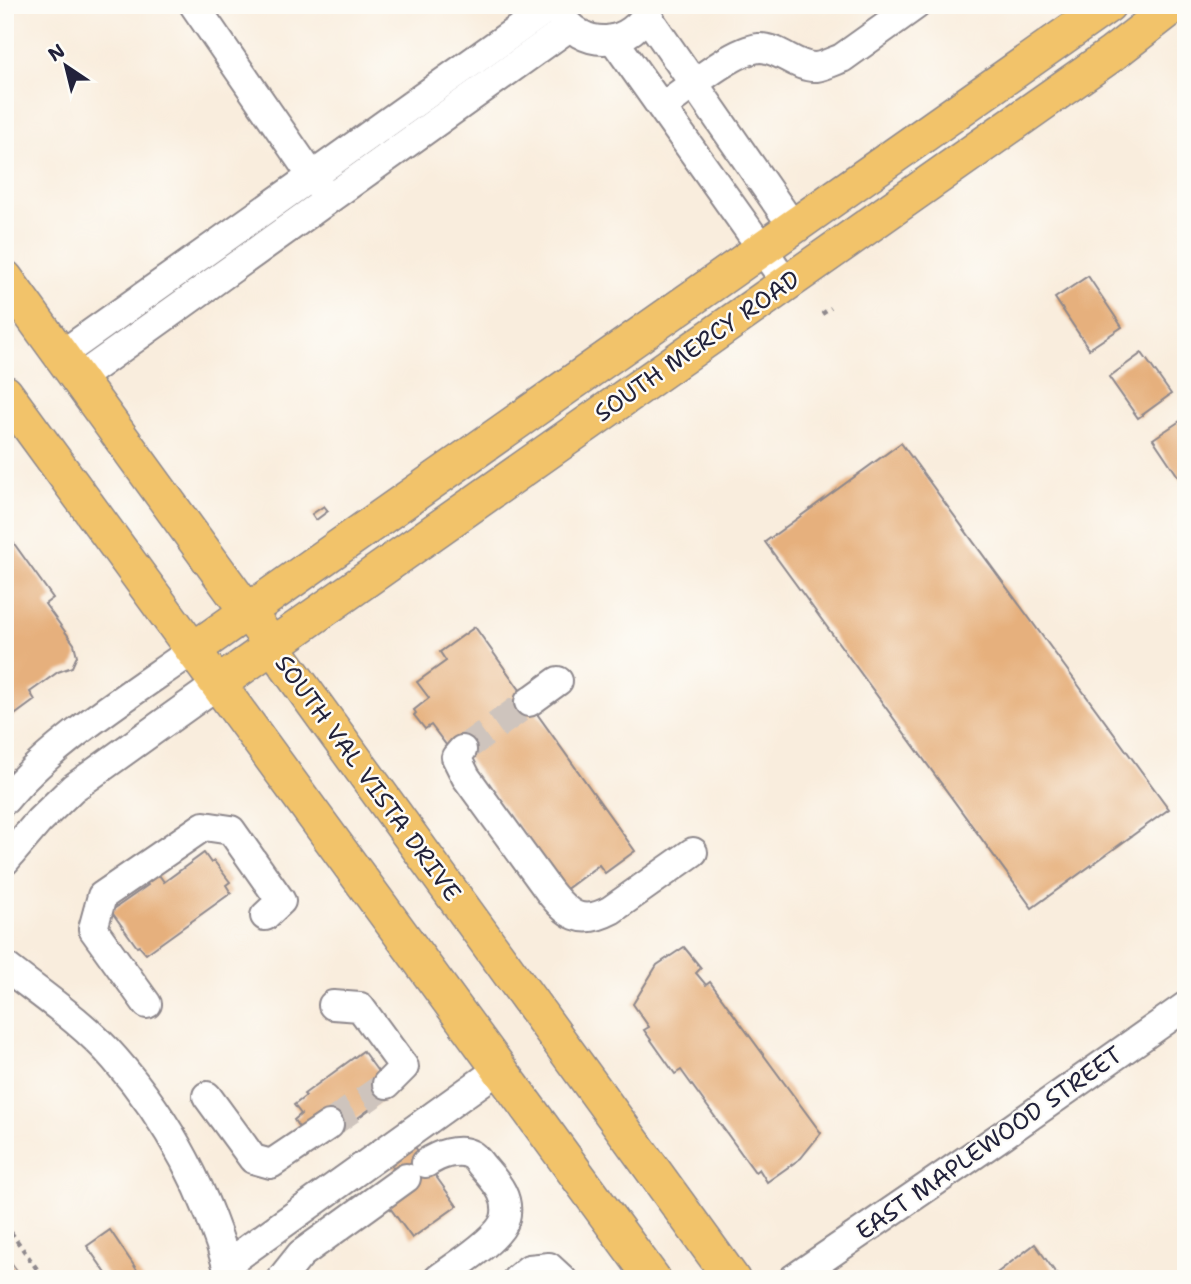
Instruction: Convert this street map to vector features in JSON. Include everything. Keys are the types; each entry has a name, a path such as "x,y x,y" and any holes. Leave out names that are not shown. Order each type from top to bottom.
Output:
{"main road":[{"name":"SOUTH MERCY ROAD","path":"193,650 769,258 794,228 1108,5"},
{"name":"SOUTH MERCY ROAD","path":"218,684 1103,61 1175,5"},
{"name":"SOUTH VAL VISTA DRIVE","path":"5,278 732,1279"},
{"path":"5,393 653,1279"}],"street":[{"path":"194,5 321,189"},
{"path":"662,107 731,59 761,48 815,67 842,58 916,5"},
{"path":"70,367 321,189 559,12 590,38 613,39 626,35 649,10 695,85 794,228"},
{"path":"613,39 769,258"},
{"path":"5,800 48,758 96,719 193,650"},
{"path":"528,702 558,681"},
{"path":"5,862 39,821 73,788 218,684"},
{"path":"462,750 456,757 466,777 549,891 574,915 687,844"},
{"path":"147,1004 93,929 102,896 204,826 231,830 281,901 265,916"},
{"path":"5,965 114,1058 154,1108 185,1156 221,1242 229,1271 499,1069"},
{"path":"333,1005 360,1007 404,1067 387,1084"},
{"name":"EAST MAPLEWOOD STREET","path":"793,1279 1186,1006"},
{"path":"207,1096 253,1159 271,1164 329,1125"},
{"path":"281,1279 301,1254 436,1157 455,1152 472,1155 501,1188 505,1220 486,1244 438,1279"},
{"path":"517,1279 529,1269 549,1267 562,1279"}],"path":[{"path":"822,314 831,307"},
{"path":"5,1224 44,1279"}],"building":[{"path":"1088,276 1122,327 1089,349 1055,298"},
{"path":"1142,353 1171,394 1138,418 1109,377"},
{"path":"1186,417 1186,488 1153,439"},
{"path":"901,443 1169,809 1032,908 765,542"},
{"path":"324,506 328,511 316,520 312,514"},
{"path":"5,531 53,598 45,604 74,644 77,656 72,667 58,672 30,692 35,700 5,722"},
{"path":"475,627 635,851 605,873 599,865 565,890 455,740 447,746 431,725 425,729 414,715 414,710 429,698 417,682 446,661 440,652"},
{"path":"204,853 211,863 214,861 230,882 226,885 231,893 146,954 137,947 111,911 148,885 145,881 157,872 164,882"},
{"path":"684,947 701,968 696,973 706,985 710,982 821,1133 801,1158 767,1182 759,1169 755,1172 681,1070 675,1074 644,1030 649,1027 633,1004 657,965"},
{"path":"363,1051 393,1092 336,1134 304,1135 294,1120 301,1114 294,1105 306,1096 304,1094"},
{"path":"415,1147 457,1206 412,1238 385,1201 407,1186 391,1165"},
{"path":"110,1230 143,1279 110,1279 87,1246"},
{"path":"1035,1244 1060,1279 989,1279"},
{"path":"5,1254 23,1279 5,1279"}],"tunnel":[{"path":"462,750 529,702"},
{"path":"329,1125 387,1084"}]}
